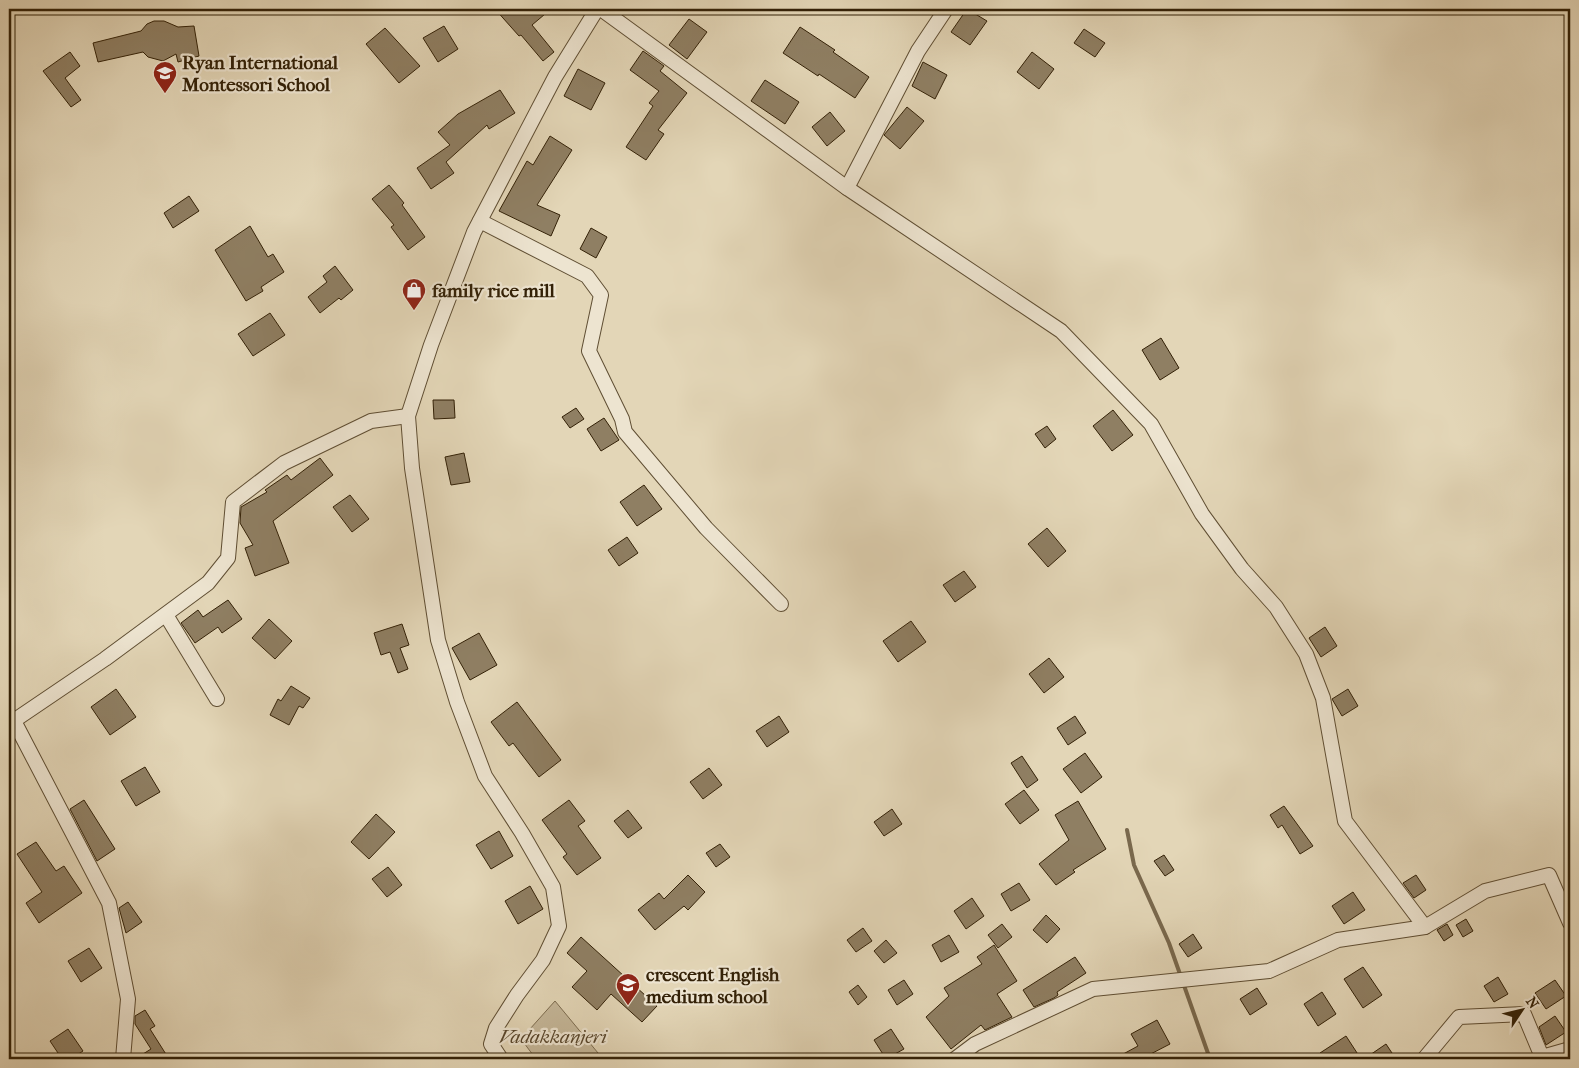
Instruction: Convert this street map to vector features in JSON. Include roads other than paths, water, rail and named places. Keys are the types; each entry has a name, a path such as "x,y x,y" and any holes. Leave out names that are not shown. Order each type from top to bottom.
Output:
{"street":[{"path":"501,1059 491,1044 496,1028 517,994 544,960 559,926 553,887 522,833 485,776 457,702 438,640 412,468 408,416 431,345 480,221 547,92 597,9"},
{"path":"601,9 847,188 1061,331 1151,424 1202,514 1242,569 1276,607 1306,654 1323,698 1345,821 1425,928"},
{"path":"847,188 918,51 946,9"},
{"path":"480,221 587,276 600,295 589,351 622,420 624,432 706,528 782,604"},
{"path":"123,1059 128,999 109,903 11,722 105,660 208,583 228,558 233,502 293,458 371,421 408,416"},
{"path":"166,615 217,698"},
{"path":"956,1059 975,1044 1093,989 1269,971 1338,940 1425,928 1484,891 1549,875 1570,923"},
{"path":"1424,1059 1459,1018 1524,1014 1542,1057 1570,1049"}],"waterway":[{"path":"1127,830 1134,865 1169,943 1210,1059"}],"place":[{"name":"Ryan International Montessori School","path":"165,94"},
{"name":"family rice mill","path":"414,311"},
{"name":"crescent English medium school","path":"628,1006"}],"park label":[{"name":"Vadakkanjeri","path":"553,1036"}]}
